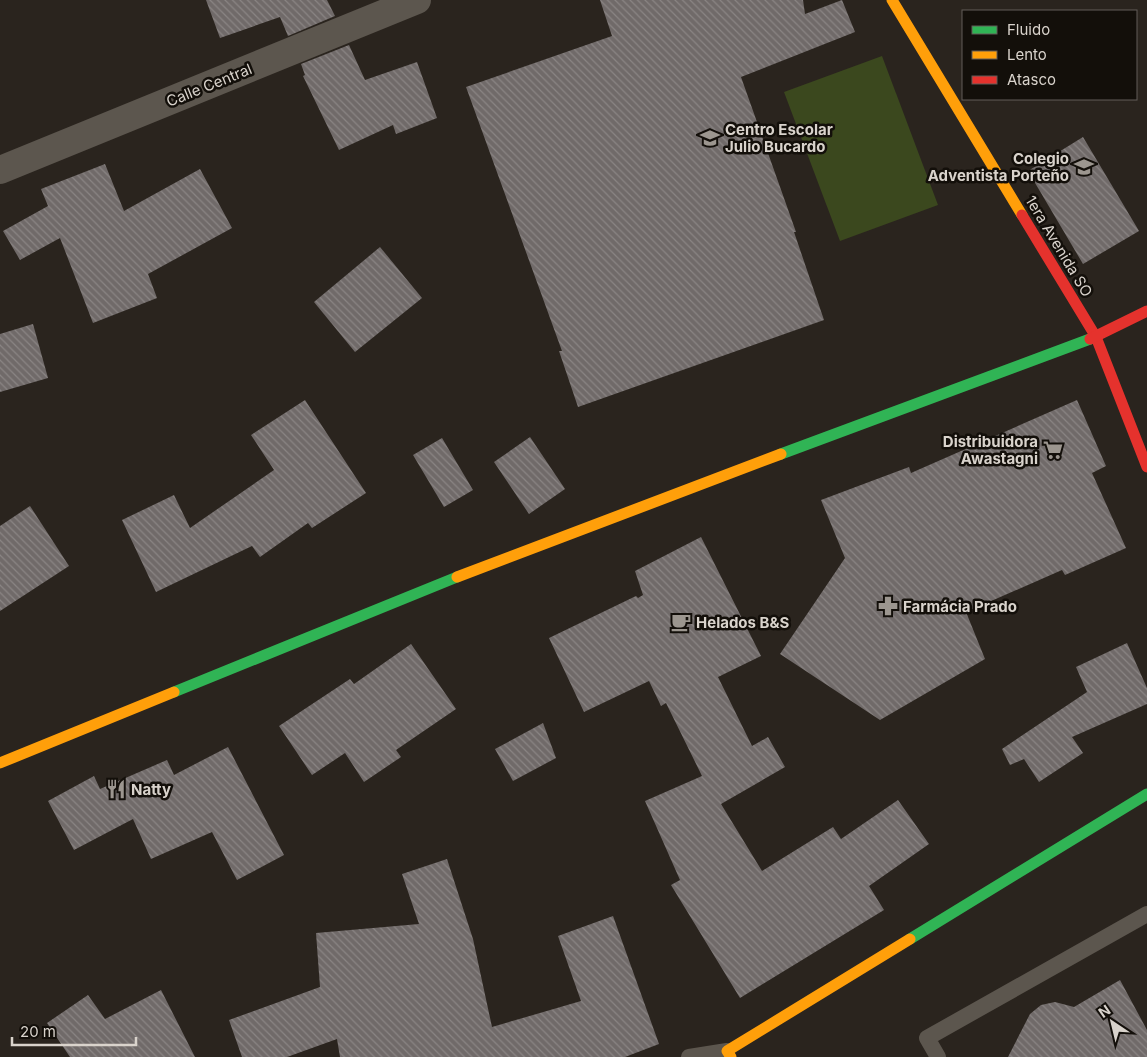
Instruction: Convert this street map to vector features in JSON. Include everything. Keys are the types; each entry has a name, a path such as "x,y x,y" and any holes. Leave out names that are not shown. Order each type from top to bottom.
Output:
{"main road":[{"name":"1era Avenida SO","path":"892,0 1096,337 1147,467"},
{"path":"0,763 517,552 1096,337 1147,311"},
{"path":"729,1054 1147,794"}],"street":[{"name":"Calle Central","path":"0,170 417,0"}],"lane":[{"path":"938,1057 927,1038 1147,914"},
{"path":"689,1057 729,1054"}],"green space":[{"path":"882,56 938,205 840,241 784,92"}],"building":[{"path":"206,0 327,0 335,16 288,36 280,17 220,38"},
{"path":"600,0 803,0 805,14 842,0 855,32 741,77 796,232 794,232 824,320 578,407 559,351 562,351 466,87 612,36"},
{"path":"349,45 365,80 417,62 437,118 396,134 393,125 339,150 303,76 305,75 301,64"},
{"path":"1083,137 1139,231 1083,264 1028,171"},
{"path":"105,164 124,211 200,169 232,228 148,274 157,298 93,323 60,238 20,260 3,231 48,206 41,189"},
{"path":"380,247 422,298 355,352 314,302"},
{"path":"33,324 48,378 0,392 0,334"},
{"path":"305,400 366,493 312,528 308,523 260,557 252,546 156,592 122,520 174,495 190,528 274,470 251,435"},
{"path":"1077,400 1106,466 1092,473 1126,548 1065,575 1062,570 966,612 985,659 880,720 780,654 845,558 821,500 909,467 911,473"},
{"path":"530,437 565,489 529,514 494,462"},
{"path":"442,438 473,490 444,507 413,455"},
{"path":"30,506 69,566 0,611 0,526"},
{"path":"701,537 761,656 718,677 752,746 768,737 785,767 721,804 762,871 833,827 841,839 898,800 929,844 869,886 884,910 740,998 671,885 680,880 645,801 702,776 666,703 661,706 649,681 584,712 549,638 636,596 638,598 643,595 635,571"},
{"path":"1127,643 1147,688 1147,704 1072,737 1083,753 1039,782 1024,759 1010,765 1002,749 1087,692 1076,667"},
{"path":"411,644 456,709 396,750 401,757 364,782 345,753 312,775 279,726 350,679 354,684"},
{"path":"543,723 556,758 513,781 495,749"},
{"path":"228,747 284,855 237,880 212,832 151,859 133,819 74,850 48,801 94,776 100,789 167,760 174,775"},
{"path":"447,859 473,939 492,1027 581,1001 558,936 613,916 659,1044 625,1057 340,1057 337,1039 287,1057 242,1057 229,1020 320,987 316,933 419,924 402,874"},
{"path":"1120,980 1147,1030 1147,1057 1008,1057 1030,1014 1041,1005 1055,1002 1074,1007"},
{"path":"161,990 195,1057 70,1057 47,1023 88,995 105,1019"}],"traffic: fast":[{"path":"781,454 1090,339"},
{"path":"174,692 457,577"},
{"path":"910,939 1147,794"}],"traffic: slow":[{"path":"892,0 1022,215"},
{"path":"457,577 781,454"},
{"path":"0,763 174,692"},
{"path":"731,1057 727,1051 910,939"}],"traffic: jam":[{"path":"1022,215 1096,337 1147,467"},
{"path":"1090,339 1147,311"}],"place":[{"name":"Centro Escolar Julio Bucardo","path":"710,138"},
{"name":"Colegio Adventista Porteño","path":"1084,167"},
{"name":"Distribuidora Awastagni","path":"1053,450"},
{"name":"Farmácia Prado","path":"888,606"},
{"name":"Helados B&S","path":"681,622"},
{"name":"Natty","path":"116,789"}]}
